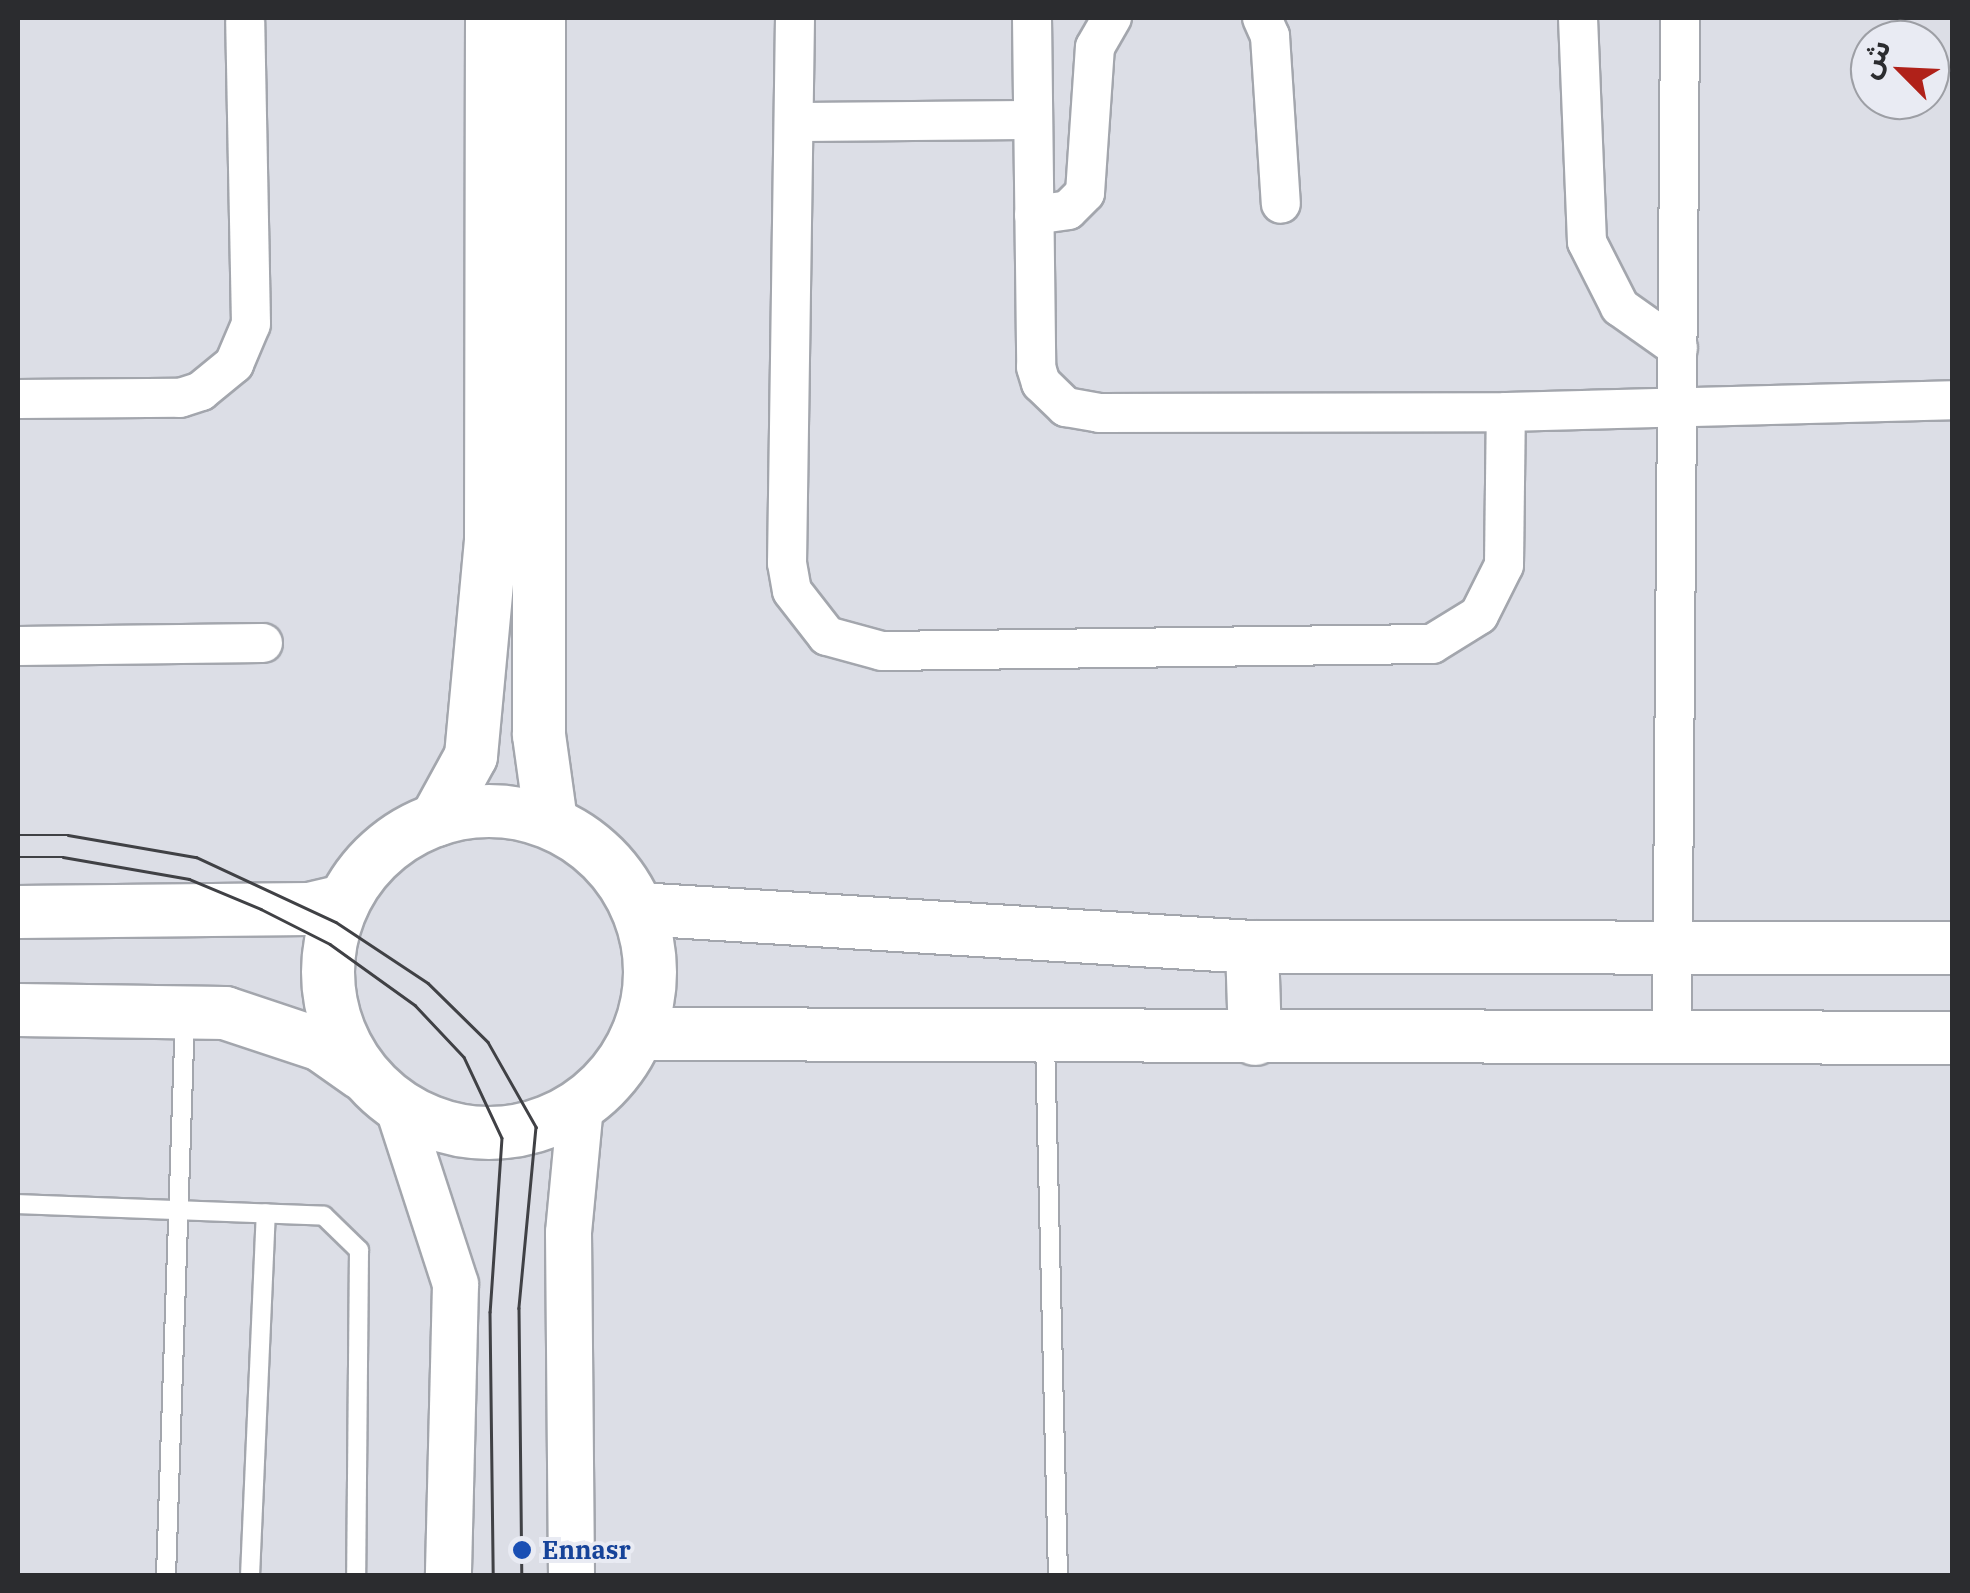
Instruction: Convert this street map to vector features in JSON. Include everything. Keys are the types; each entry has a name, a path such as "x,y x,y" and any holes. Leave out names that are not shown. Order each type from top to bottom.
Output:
{"main road":[{"path":"436,820 471,756 491,540 492,18"},
{"path":"539,18 539,735 551,822"},
{"path":"18,1010 225,1013 322,1046 380,1090 426,1122 502,1138 580,1106 614,1074 638,1034 649,993 649,950 638,909 598,853 551,822 474,811 436,820 382,852 344,900 330,944 328,991 340,1035 380,1090"},
{"path":"18,912 309,909 344,900"},
{"path":"638,909 1252,947 1952,948"},
{"path":"1252,947 1255,1039"},
{"path":"638,1034 1044,1039 1952,1038"}],"street":[{"path":"796,18 787,563 806,616 853,648 1432,644 1479,615 1504,565 1506,412"},
{"path":"1032,18 1036,367 1042,384 1066,407 1099,413 1506,412 1679,404 1952,400"},
{"path":"1034,216 1068,210 1085,194 1094,47 1112,18"},
{"path":"1262,18 1270,36 1281,204"},
{"path":"1578,18 1587,242 1620,307 1678,348"},
{"path":"1672,1039 1680,18"},
{"path":"18,399 180,398 210,385 234,364 251,324 245,22"},
{"path":"794,122 1032,120"},
{"path":"18,646 263,643"},
{"path":"380,1090 455,1284 448,1576"},
{"path":"572,1576 568,1232 580,1106"}],"lane":[{"path":"166,1576 185,1010"},
{"path":"1044,1039 1058,1576"},
{"path":"18,1204 324,1216 359,1250 356,1576"},
{"path":"250,1576 266,1213"}],"tram line":[{"path":"18,835 68,835 196,857 336,922 428,983 488,1042 536,1127 519,1308 522,1576"},
{"path":"18,857 63,857 189,879 261,909 330,944 415,1005 464,1057 502,1138 490,1312 493,1576"}],"place":[{"name":"Ennasr","path":"522,1550"}]}
